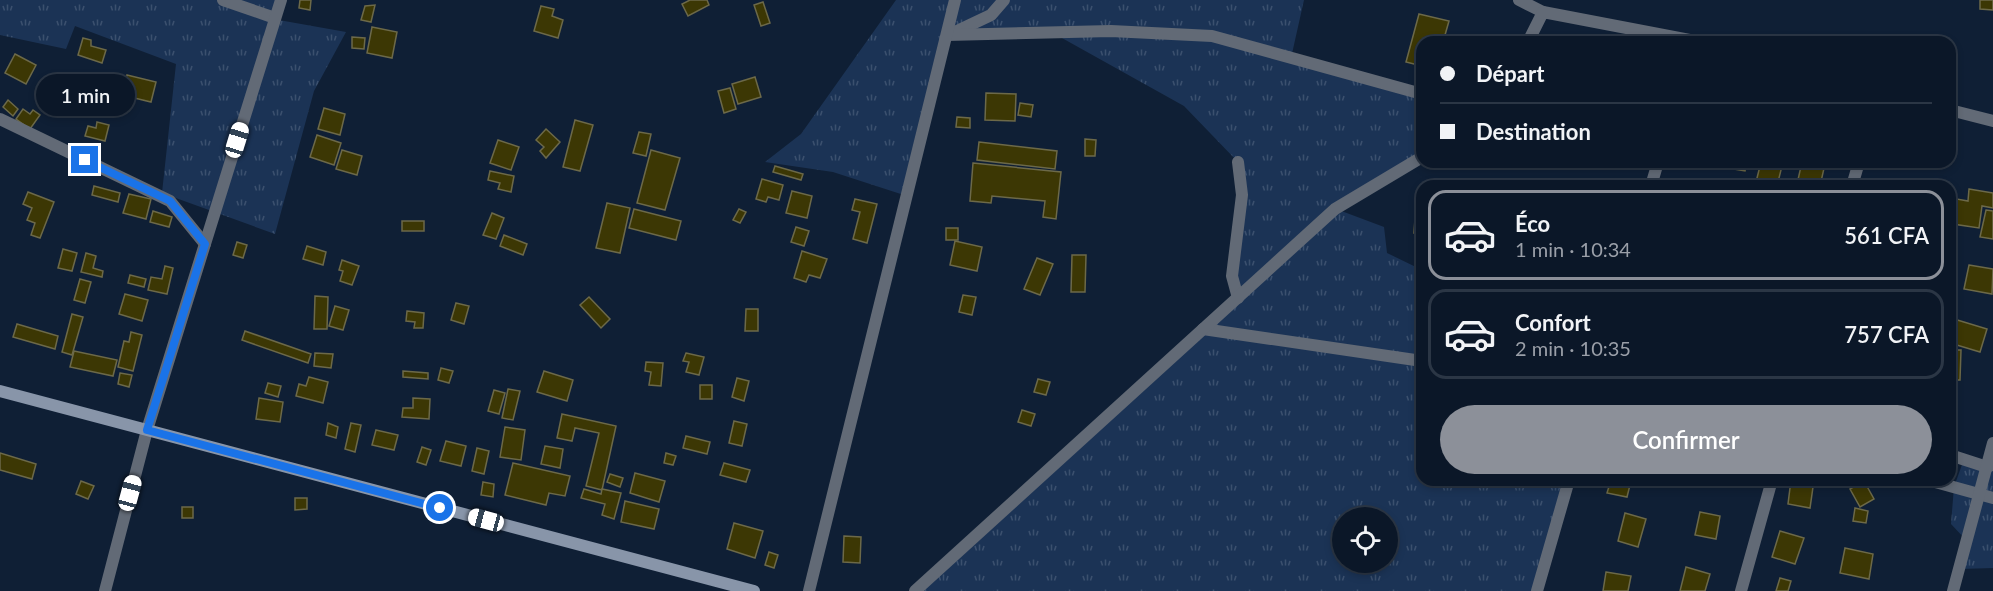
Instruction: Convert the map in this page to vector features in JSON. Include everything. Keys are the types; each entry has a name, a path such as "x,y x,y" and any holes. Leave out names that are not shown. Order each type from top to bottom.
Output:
{"main road":[{"path":"0,391 754,591"}],"street":[{"path":"223,0 275,18"},
{"path":"105,591 147,430 281,0"},
{"path":"810,591 955,0"},
{"path":"947,35 991,15 1004,0"},
{"path":"1519,0 1543,12 1669,36"},
{"path":"1531,36 1543,12"},
{"path":"947,35 1111,32 1212,36 1416,92"},
{"path":"1956,112 1993,121"},
{"path":"0,119 170,201 205,244"},
{"path":"915,591 1335,209 1416,161"},
{"path":"1238,162 1242,195 1232,276 1238,298"},
{"path":"1203,329 1416,360"},
{"path":"1953,591 1979,494 1990,466 1993,443"},
{"path":"1956,457 1990,466"},
{"path":"1538,591 1567,486"},
{"path":"1741,591 1770,486"},
{"path":"1950,486 1993,498"}],"green space":[{"path":"0,0 281,0 273,19 346,32 314,91 275,234 162,193 176,64 75,26 66,49 0,35"},
{"path":"896,0 1304,0 1291,58 1416,92 1416,161 1336,209 1384,227 1387,253 1416,267 1416,486 1567,486 1537,591 915,591 1237,298 1238,162 1184,106 1053,33 947,36 907,196 833,172 765,162 801,134"},
{"path":"1964,459 1993,465 1993,568 1959,569 1967,541 1951,524 1956,481"}],"building":[{"path":"300,0 311,0 310,10 299,8"},
{"path":"690,0 707,0 709,5 688,16 682,4"},
{"path":"1980,0 1993,0 1993,10 1980,9"},
{"path":"763,2 770,23 761,26 754,5"},
{"path":"375,5 371,22 361,20 365,6"},
{"path":"541,6 554,9 552,16 563,20 558,38 534,31"},
{"path":"1419,14 1449,21 1445,36 1416,36 1416,64 1406,62"},
{"path":"372,27 397,32 392,58 367,53"},
{"path":"352,37 365,38 364,49 352,48"},
{"path":"83,38 91,40 91,46 106,50 102,63 78,55"},
{"path":"15,54 36,65 26,84 5,73"},
{"path":"127,75 156,82 151,102 122,95"},
{"path":"755,77 761,97 738,104 732,84"},
{"path":"45,86 55,89 50,109 39,107"},
{"path":"730,88 736,109 724,113 718,91"},
{"path":"986,93 1016,94 1015,121 985,120"},
{"path":"8,100 18,109 13,116 3,107"},
{"path":"1020,103 1033,105 1031,117 1018,115"},
{"path":"324,108 345,114 340,135 318,129"},
{"path":"23,109 30,114 33,110 40,115 30,129 16,119"},
{"path":"957,117 970,118 970,128 956,127"},
{"path":"575,120 593,125 580,171 563,167"},
{"path":"97,122 109,125 105,141 85,136 88,126 96,128"},
{"path":"546,129 560,142 546,158 540,151 544,147 536,140"},
{"path":"639,132 651,134 646,156 633,153"},
{"path":"317,135 341,143 334,165 310,157"},
{"path":"1085,139 1096,140 1095,156 1085,156"},
{"path":"498,140 519,147 511,170 490,163"},
{"path":"979,142 1057,151 1055,169 977,160"},
{"path":"342,150 362,156 357,175 336,169"},
{"path":"651,150 680,158 665,210 637,203"},
{"path":"973,163 1061,172 1056,219 1043,217 1045,201 992,196 991,203 970,201"},
{"path":"775,166 803,174 801,180 773,172"},
{"path":"1727,168 1746,168 1745,171"},
{"path":"1760,168 1782,168 1778,180 1756,180"},
{"path":"1801,168 1824,168 1821,180 1798,180"},
{"path":"490,171 514,176 511,192 498,189 500,183 488,180"},
{"path":"762,179 783,185 779,200 768,197 766,202 756,199"},
{"path":"94,186 120,193 118,202 92,195"},
{"path":"1969,189 1993,193 1993,208 1982,206 1979,228 1956,224 1957,199 1968,201"},
{"path":"792,191 812,196 807,218 786,213"},
{"path":"28,192 54,202 40,238 31,235 35,223 27,220 32,208 23,204"},
{"path":"129,194 151,199 146,219 123,213"},
{"path":"855,199 877,204 867,243 853,239 860,212 852,210"},
{"path":"607,203 630,208 620,253 596,248"},
{"path":"1416,204 1416,233 1414,233"},
{"path":"634,209 681,221 676,240 629,228"},
{"path":"739,209 746,212 740,223 733,220"},
{"path":"1986,210 1993,211 1993,239 1980,237"},
{"path":"153,211 172,217 169,227 150,222"},
{"path":"492,213 504,218 496,239 483,235"},
{"path":"402,221 424,221 424,231 402,231"},
{"path":"796,227 809,231 804,246 791,242"},
{"path":"946,228 958,228 958,240 946,240"},
{"path":"504,235 527,244 523,255 500,246"},
{"path":"955,241 982,247 977,271 950,265"},
{"path":"237,242 247,245 243,258 233,255"},
{"path":"307,246 326,252 323,265 303,259"},
{"path":"63,249 77,253 72,271 58,268"},
{"path":"802,251 827,259 820,278 809,275 806,282 794,278"},
{"path":"86,253 96,256 93,268 103,271 102,277 81,272"},
{"path":"1072,255 1086,255 1085,292 1071,292"},
{"path":"1037,258 1053,264 1040,295 1024,289"},
{"path":"342,260 359,266 352,285 340,281 343,271 339,270"},
{"path":"1969,265 1993,269 1992,294 1964,289"},
{"path":"165,266 173,268 167,294 148,290 151,277 162,279"},
{"path":"130,275 146,279 144,287 128,283"},
{"path":"80,279 91,282 85,303 74,300"},
{"path":"125,294 148,300 142,321 119,314"},
{"path":"963,295 976,297 972,315 959,312"},
{"path":"315,296 328,297 327,329 314,329"},
{"path":"589,297 610,319 601,328 580,305"},
{"path":"456,303 469,306 464,324 451,320"},
{"path":"335,306 349,310 343,330 329,326"},
{"path":"746,309 758,309 758,331 745,331"},
{"path":"407,311 424,313 423,328 414,328 415,322 406,321"},
{"path":"72,314 83,317 72,355 62,352"},
{"path":"1956,320 1987,329 1980,352 1956,345"},
{"path":"17,324 58,336 55,349 13,337"},
{"path":"245,331 311,354 308,363 242,340"},
{"path":"131,332 142,335 133,371 118,367 124,341 129,342"},
{"path":"1956,350 1961,350 1960,380 1956,380"},
{"path":"74,351 117,360 113,376 70,367"},
{"path":"315,353 333,354 331,368 314,366"},
{"path":"686,353 704,357 699,375 686,372 689,362 683,361"},
{"path":"646,362 663,363 661,386 649,385 651,372 645,371"},
{"path":"441,368 453,371 449,383 438,380"},
{"path":"403,371 428,373 428,379 403,377"},
{"path":"544,371 573,380 567,401 537,392"},
{"path":"120,373 132,375 129,387 118,384"},
{"path":"309,377 328,382 323,403 296,396 299,384 306,386"},
{"path":"737,378 749,381 744,401 732,397"},
{"path":"1038,379 1050,382 1046,395 1034,392"},
{"path":"268,383 281,386 278,397 265,393"},
{"path":"700,385 712,385 712,399 700,399"},
{"path":"508,389 520,391 513,420 502,418"},
{"path":"494,390 505,393 499,414 488,411"},
{"path":"259,398 283,402 280,422 256,419"},
{"path":"413,398 430,399 429,419 402,417 403,408 413,408"},
{"path":"1022,410 1035,414 1031,426 1018,422"},
{"path":"562,414 616,426 602,490 586,486 599,433 575,428 572,441 557,438"},
{"path":"734,421 747,424 742,446 729,443"},
{"path":"328,423 338,427 336,438 326,435"},
{"path":"351,423 361,425 355,452 345,449"},
{"path":"505,427 525,430 521,460 500,457"},
{"path":"376,430 398,435 394,450 372,445"},
{"path":"686,436 710,442 707,454 683,448"},
{"path":"446,441 466,446 461,466 440,461"},
{"path":"545,446 563,449 560,468 541,464"},
{"path":"422,447 431,450 426,465 417,462"},
{"path":"477,448 489,451 484,474 472,471"},
{"path":"0,453 36,464 32,479 0,470"},
{"path":"666,453 676,456 673,465 664,463"},
{"path":"513,463 570,476 565,496 549,493 546,505 505,495"},
{"path":"724,463 750,470 746,482 720,475"},
{"path":"635,473 665,481 659,502 630,493"},
{"path":"610,474 623,478 620,487 607,482"},
{"path":"81,481 94,486 88,499 76,494"},
{"path":"483,482 494,484 493,497 481,495"},
{"path":"1609,486 1630,486 1627,497 1607,493"},
{"path":"1790,486 1813,486 1810,508 1788,504"},
{"path":"1855,486 1867,486 1874,499 1860,507 1850,489"},
{"path":"584,489 601,494 602,489 621,493 614,519 602,515 605,504 581,498"},
{"path":"295,498 307,498 307,509 295,510"},
{"path":"625,501 659,509 654,529 621,522"},
{"path":"182,507 193,507 193,518 182,518"},
{"path":"1855,508 1868,511 1866,523 1853,521"},
{"path":"1700,512 1720,516 1716,539 1695,535"},
{"path":"1625,513 1646,519 1638,547 1618,541"},
{"path":"734,523 763,531 755,558 727,549"},
{"path":"1780,531 1804,538 1795,564 1772,557"},
{"path":"844,536 861,537 860,563 843,562"},
{"path":"1845,548 1873,554 1869,579 1840,573"},
{"path":"769,552 778,555 774,568 765,565"},
{"path":"1686,567 1710,574 1705,591 1680,591"},
{"path":"1606,572 1631,576 1628,591 1603,591"},
{"path":"1780,578 1791,581 1788,591 1776,591"}],"route":[{"path":"85,160 170,201 205,244 147,430 440,508"}]}
